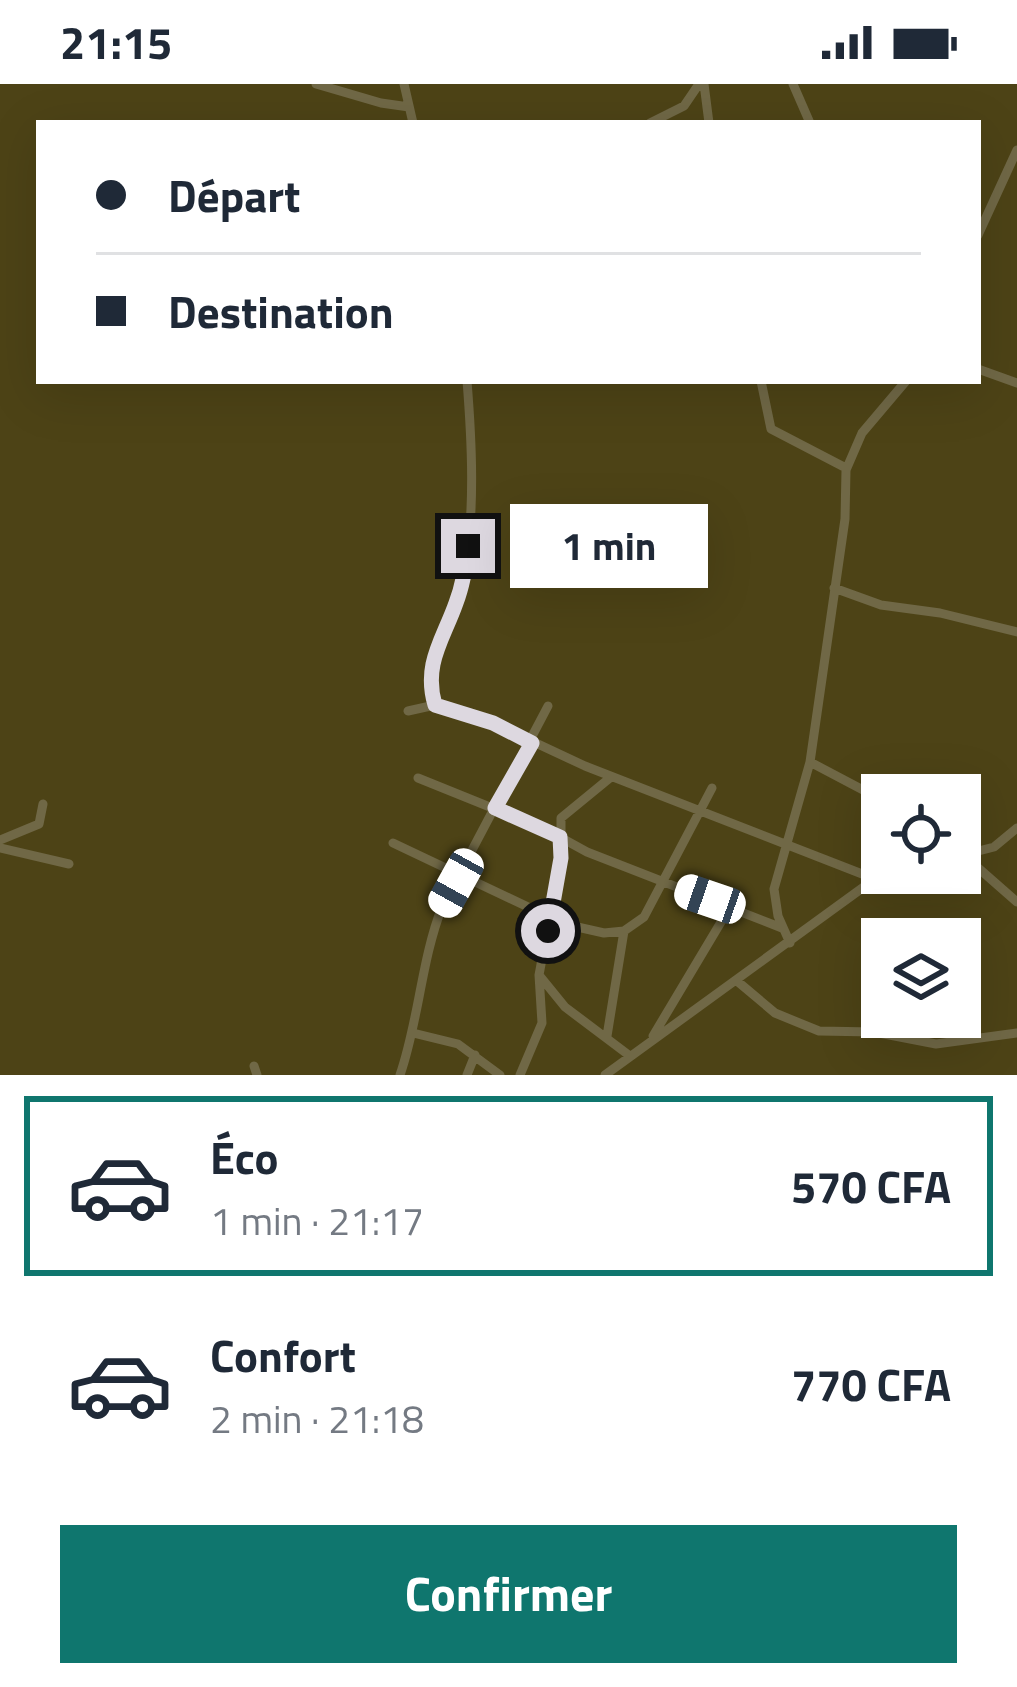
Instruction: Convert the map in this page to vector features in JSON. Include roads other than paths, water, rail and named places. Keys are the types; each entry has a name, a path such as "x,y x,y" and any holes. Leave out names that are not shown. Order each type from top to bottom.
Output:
{"street":[{"path":"316,84 381,104 409,107"},
{"path":"404,84 411,120"},
{"path":"656,120 684,106 702,84"},
{"path":"702,84 708,120"},
{"path":"793,84 809,120"},
{"path":"981,228 1017,150"},
{"path":"981,370 1017,383"},
{"path":"435,705 432,660 458,598 468,546 467,384"},
{"path":"762,384 771,429 846,468"},
{"path":"790,943 774,889 810,762 846,508 846,468 856,441 904,384"},
{"path":"834,588 881,605 940,613 1017,632"},
{"path":"408,711 435,705 493,723 611,776 786,843 838,868 861,872"},
{"path":"400,1075 430,941 459,875 548,706"},
{"path":"810,762 861,789"},
{"path":"520,1075 542,1023 539,975 561,858 561,818 611,776"},
{"path":"418,778 495,808 587,853 782,928"},
{"path":"393,843 550,918 594,932 624,931 644,917 712,788"},
{"path":"0,844 39,824 43,804"},
{"path":"981,850 994,847 1017,828"},
{"path":"0,844 69,864"},
{"path":"981,871 1017,902"},
{"path":"605,1075 861,890"},
{"path":"650,1041 730,907"},
{"path":"607,1036 624,931"},
{"path":"539,975 566,1007 630,1056"},
{"path":"737,981 775,1013 819,1031 874,1032 936,1044 1017,1033"},
{"path":"413,1033 441,1038 475,1055 500,1075"},
{"path":"466,1075 475,1055"}]}
